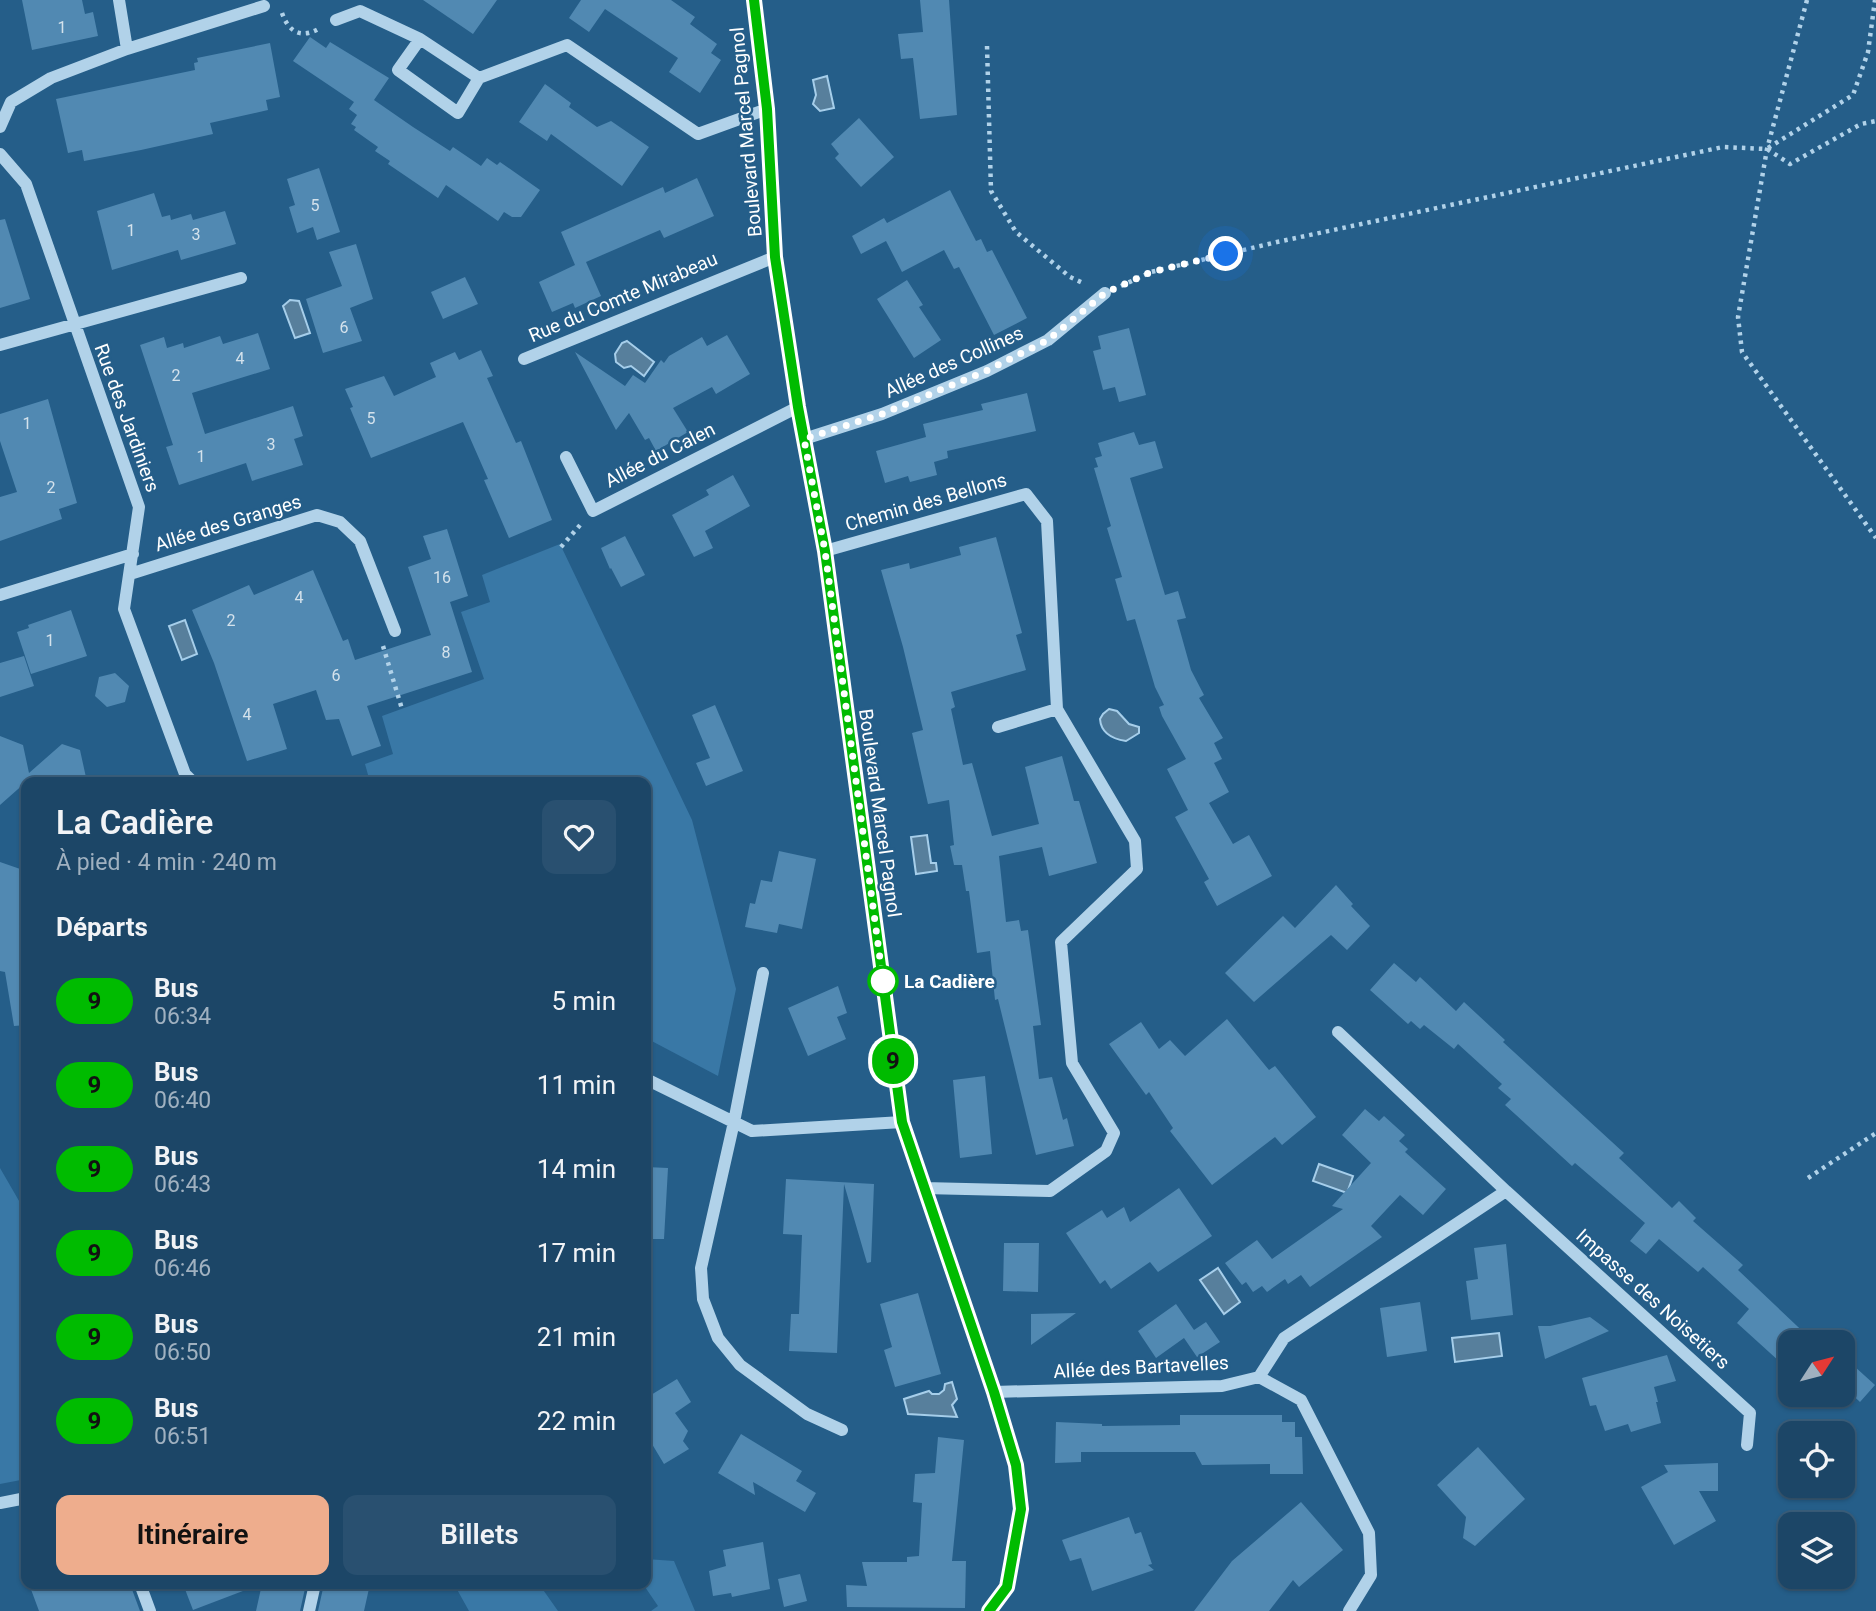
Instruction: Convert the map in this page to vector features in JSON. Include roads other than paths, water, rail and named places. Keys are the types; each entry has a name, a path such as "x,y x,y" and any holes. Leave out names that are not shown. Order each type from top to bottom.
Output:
{"street":[{"path":"119,0 127,50"},
{"name":"Boulevard Marcel Pagnol","path":"754,0 767,109 775,257 798,407 825,551 902,1122 994,1392 1016,1465 1021,1509 1007,1587 1001,1605 989,1611"},
{"path":"0,127 11,102 51,78 127,50 264,6"},
{"path":"337,20 359,11 420,39 479,78"},
{"path":"420,39 398,70 458,113 479,78 567,45 698,134 767,109"},
{"name":"Rue des Jardiniers","path":"0,154 26,184 73,325 139,507 124,609 188,777"},
{"name":"Rue du Comte Mirabeau","path":"524,359 775,257"},
{"path":"0,345 240,278"},
{"name":"Allée des Collines","path":"804,439 882,414 986,371 1048,340 1105,293"},
{"name":"Allée du Calen","path":"566,457 593,511 798,407"},
{"name":"Chemin des Bellons","path":"825,551 1026,494 1047,521 1057,709 1135,841 1137,869 1061,942 1072,1063 1114,1133 1106,1151 1049,1191 924,1188"},
{"name":"Allée des Granges","path":"130,574 317,515 340,522 360,541 395,631"},
{"path":"0,595 133,554"},
{"path":"998,727 1057,709"},
{"path":"763,973 734,1122 701,1268 703,1299 718,1338 740,1365 807,1414 842,1430"},
{"name":"Impasse des Noisetiers","path":"1338,1032 1506,1191 1750,1413 1747,1445"},
{"path":"651,1081 752,1131 902,1122"},
{"path":"1349,1611 1371,1575 1369,1533 1301,1400 1259,1377 1284,1338 1506,1191"},
{"name":"Allée des Bartavelles","path":"994,1392 1222,1386 1259,1377"},
{"path":"0,1503 21,1499"},
{"path":"142,1589 150,1611"},
{"path":"309,1611 314,1589"}],"place":[{"name":"La Cadière","path":"883,981"}]}
